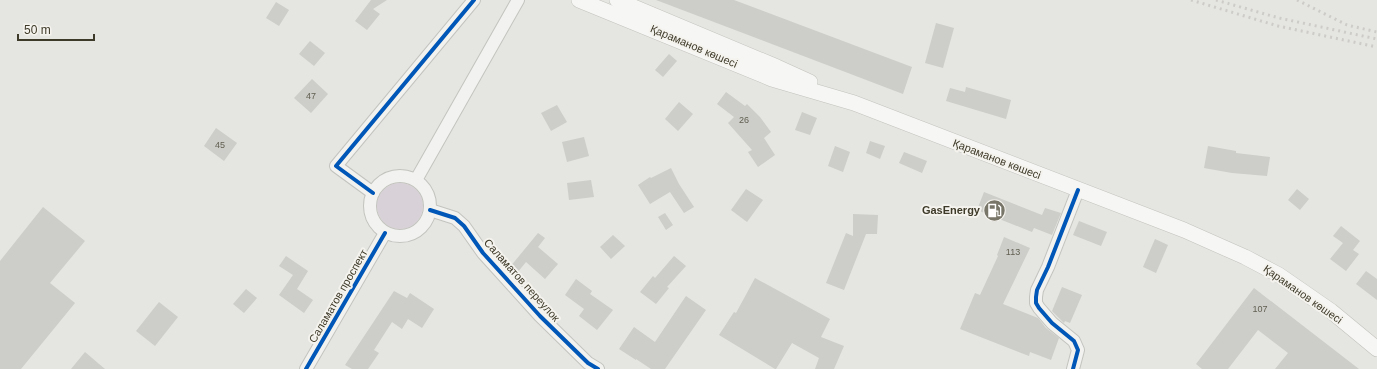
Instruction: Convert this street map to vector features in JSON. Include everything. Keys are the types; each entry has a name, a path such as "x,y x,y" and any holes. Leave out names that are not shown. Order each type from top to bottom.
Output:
{"main road":[{"name":"Қараманов көшесі","path":"579,0 593,3 772,79 854,103 1184,230 1245,257 1279,275 1318,302 1377,349"},
{"path":"617,0 777,67 854,103"}],"street":[{"path":"373,193 336,166 474,0"},
{"path":"416,180 518,0"},
{"path":"404,176 416,180 424,188 430,198 430,210 427,221 419,230 408,236 397,237 385,233 376,226 371,215 370,204 373,193 381,183 392,177 404,176"},
{"path":"1073,369 1078,350 1074,340 1052,323 1043,313 1036,303 1036,297 1037,290 1048,267 1078,190"},
{"name":"Саламатов переулок","path":"430,210 455,218 464,226 483,253 540,316 588,363 598,369"},
{"name":"Саламатов проспект","path":"306,369 385,233"}],"shaded area":[{"path":"396,183 404,183 413,187 419,193 423,206 419,219 413,225 404,229 396,229 387,225 381,219 377,210 377,202 381,193 387,187"}],"building":[{"path":"371,0 387,0 373,9 380,14 367,30 355,21"},
{"path":"656,0 734,0 912,67 903,94"},
{"path":"276,2 289,10 279,26 266,18"},
{"path":"936,23 954,28 943,68 925,63"},
{"path":"310,41 325,53 314,66 299,54"},
{"path":"669,54 677,61 663,77 655,70"},
{"path":"312,79 328,94 311,113 294,98"},
{"path":"966,87 1011,100 1006,119 946,101 950,88 965,92"},
{"path":"726,92 745,106 747,104 760,117 771,132 764,138 775,155 758,167 748,152 752,150 728,123 734,117 717,104"},
{"path":"679,102 693,114 678,131 665,119"},
{"path":"557,105 567,122 551,131 541,113"},
{"path":"802,112 817,118 810,135 795,130"},
{"path":"216,128 237,143 224,161 204,146"},
{"path":"584,137 589,156 567,162 562,142"},
{"path":"870,141 885,146 880,159 866,153"},
{"path":"835,146 850,152 843,172 828,166"},
{"path":"1208,146 1236,151 1236,153 1270,157 1267,176 1232,173 1204,168"},
{"path":"904,152 927,161 922,173 899,163"},
{"path":"671,168 679,184 694,207 684,213 670,192 650,204 638,185 650,177 651,178"},
{"path":"591,180 594,197 569,200 567,183"},
{"path":"746,189 763,200 747,222 731,210"},
{"path":"1297,189 1309,199 1300,210 1288,200"},
{"path":"984,192 1042,215 1045,208 1061,213 1052,235 1034,228 1032,232 977,210"},
{"path":"43,207 85,241 50,283 75,303 21,369 0,369 0,261"},
{"path":"665,213 673,225 666,230 658,217"},
{"path":"853,214 878,215 877,234 866,234 844,290 826,283 846,233 853,236"},
{"path":"1079,221 1107,232 1101,246 1073,235"},
{"path":"1341,226 1360,241 1353,250 1359,254 1346,271 1330,259 1343,243 1333,236"},
{"path":"538,233 545,238 538,247 558,264 545,279 526,262 517,273 510,267"},
{"path":"613,235 625,246 611,259 600,247"},
{"path":"1004,237 1030,248 1003,304 1038,318 1046,328 1059,338 1051,360 1030,352 1029,356 960,329 975,293 980,295 998,256 997,255"},
{"path":"1155,239 1168,245 1156,273 1143,267"},
{"path":"286,256 308,271 297,289 313,300 304,313 279,295 293,275 279,266"},
{"path":"674,256 686,266 667,287 669,288 656,304 640,292 653,276 655,278"},
{"path":"1366,271 1377,279 1377,300 1356,284"},
{"path":"755,278 830,319 821,337 844,346 834,369 815,369 819,358 792,343 775,369 719,335 734,312 736,313"},
{"path":"576,279 592,291 590,294 613,310 597,330 579,316 584,309 565,295"},
{"path":"1062,287 1082,295 1070,323 1065,321 1064,323 1052,311"},
{"path":"1254,288 1359,369 1275,369 1288,353 1258,330 1228,369 1202,369 1196,364"},
{"path":"246,289 257,298 244,313 233,304"},
{"path":"394,291 407,298 410,293 434,309 422,328 408,319 402,329 392,322 374,350 379,353 368,369 352,369 345,365"},
{"path":"686,296 706,310 665,369 651,369 619,349 634,327 655,342"},
{"path":"159,302 178,317 155,346 136,331"},
{"path":"85,352 105,369 71,369"}],"railway":[{"path":"1191,0 1278,26 1377,47"},
{"path":"1216,0 1279,18 1377,39"},
{"path":"1297,0 1347,25 1377,32"}],"cycle path":[{"path":"373,193 336,166 474,0"},
{"path":"1073,369 1078,350 1074,341 1052,323 1039,308 1036,303 1036,297 1037,290 1048,267 1078,190"},
{"path":"430,210 455,218 464,226 483,253 540,316 588,363 598,369"},
{"path":"306,369 385,233"}],"place":[{"name":"GasEnergy","path":"995,210"}]}
